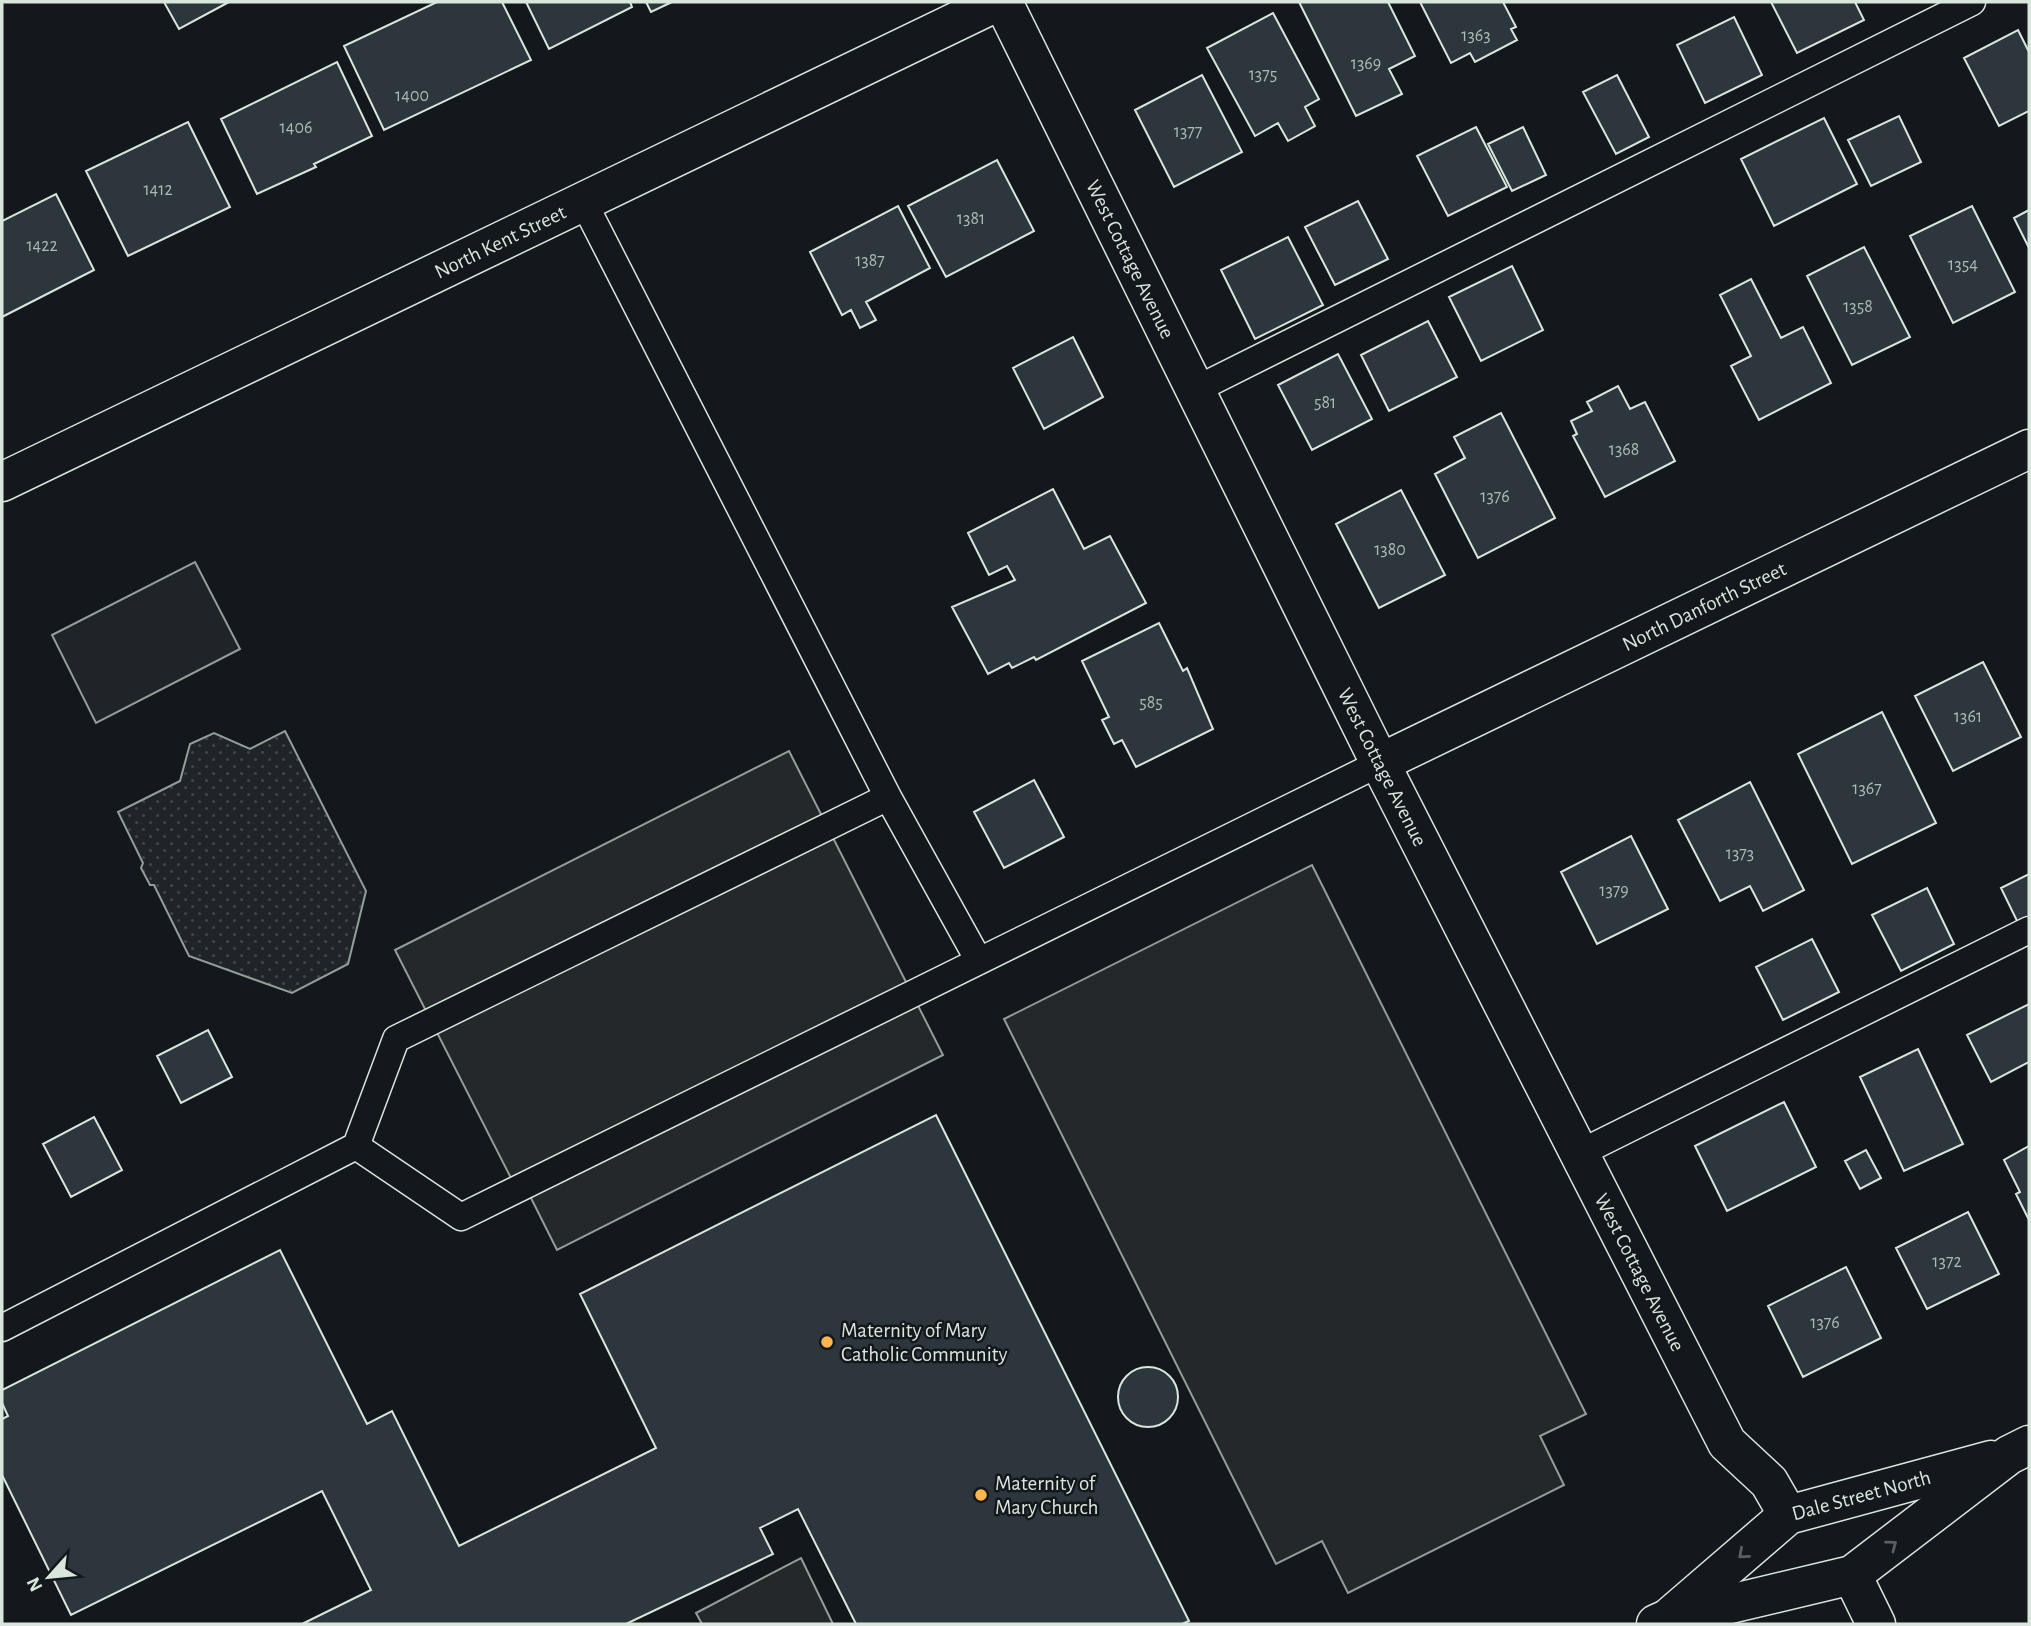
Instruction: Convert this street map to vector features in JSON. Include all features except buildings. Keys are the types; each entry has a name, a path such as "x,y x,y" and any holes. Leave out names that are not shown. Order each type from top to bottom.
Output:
{"street":[{"name":"North Kent Street","path":"2,482 1000,2"},
{"name":"West Cottage Avenue","path":"1000,2 1380,763 1727,1443 1769,1482 1788,1515"},
{"name":"North Danforth Street","path":"1380,763 2029,449"},
{"name":"Dale Street North","path":"1662,1622 1788,1515 2019,1450"},
{"name":"Dale Street North","path":"1662,1622 1852,1575 2019,1450"},
{"path":"1852,1575 1876,1624"}],"lane":[{"path":"1195,390 1972,2"},
{"path":"584,203 888,797 979,961"},
{"path":"356,1146 461,1217 1380,763"},
{"path":"2,1328 356,1146 396,1039 888,797"},
{"path":"1580,1153 2029,930"}],"shaded area":[{"path":"195,562 240,649 96,723 52,635"},
{"path":"285,731 366,891 348,964 292,993 189,956 154,885 150,885 141,868 143,863 118,812 180,781 190,744 214,733 250,749"},
{"path":"789,751 943,1055 557,1250 521,1178 513,1182 395,950"},
{"path":"1312,865 1586,1414 1540,1436 1564,1485 1348,1593 1322,1541 1276,1564 1004,1019"},
{"path":"801,1558 833,1624 702,1624 696,1613"}],"place":[{"name":"Maternity of Mary Catholic Community","path":"827,1342"},
{"name":"Maternity of Mary Church","path":"981,1495"}]}
